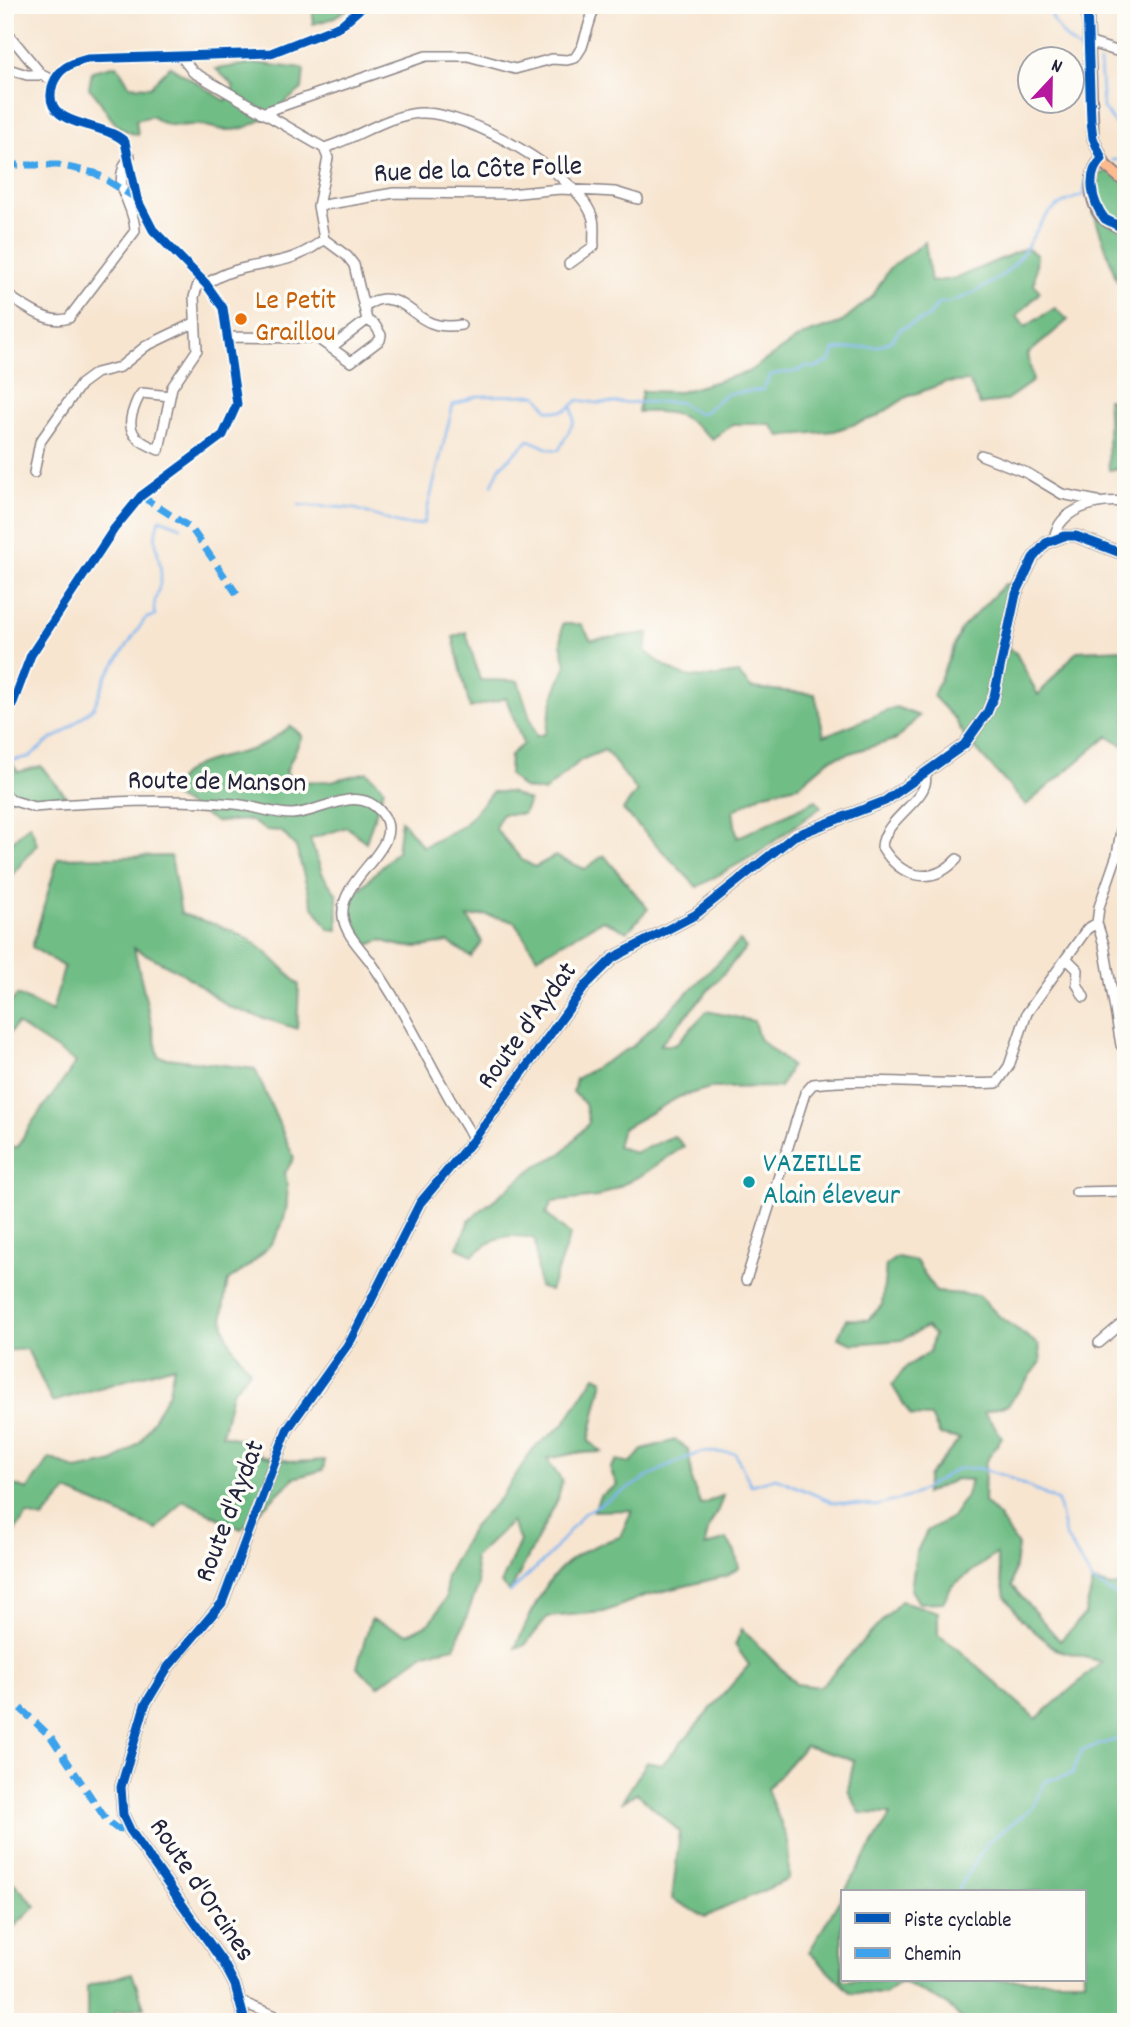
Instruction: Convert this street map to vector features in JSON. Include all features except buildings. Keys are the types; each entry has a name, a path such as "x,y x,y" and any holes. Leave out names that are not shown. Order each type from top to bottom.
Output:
{"main road":[{"path":"1087,5 1091,43 1093,138 1102,159 1126,183"},
{"path":"1102,159 1092,176 1096,204 1105,219 1126,230"},
{"path":"1054,539 1064,536 1083,537 1126,555"},
{"name":"Route d'Aydat","path":"145,1705 168,1667 222,1603 287,1430 351,1340 420,1203 474,1139 586,985 613,958 695,915 794,836 885,800 926,775 964,745 987,713 999,679 1016,594 1033,558 1046,543 1054,539"},
{"name":"Route d'Orcines","path":"145,1705 121,1787 123,1815 140,1846 224,1964 241,2002 245,2022"}],"street":[{"path":"5,724 31,655 114,529 141,496 217,440 230,424 238,398 223,308 203,281 153,230 137,199 130,156 118,135 64,117 56,110 52,97 54,81 64,67 87,59 271,53 329,32 365,5"},
{"path":"262,113 426,56 468,57 514,69 552,59 575,58 582,47 595,5"},
{"path":"5,30 42,75 54,81"},
{"path":"1091,43 1126,54"},
{"path":"181,56 193,72 324,148 328,158 318,206 324,239 347,256 354,265 367,320 375,325 381,335 380,340 351,362 317,338 229,337"},
{"path":"5,68 27,75 42,75"},
{"path":"324,148 403,116 422,113 443,116 494,133 553,171 572,190 593,218 594,246 569,264"},
{"path":"5,294 49,319 60,322 69,318 135,231 135,222 121,189 130,156"},
{"name":"Rue de la Côte Folle","path":"318,206 394,192 509,194 572,190 615,192 638,199"},
{"path":"170,396 142,393 130,423 131,431 142,443 159,450 177,375 197,350 194,296 203,281 235,269 293,260 306,254 324,239"},
{"path":"364,306 382,298 392,300 441,328 461,325"},
{"path":"332,347 367,320"},
{"path":"34,473 40,442 81,384 96,373 120,367 146,346 194,323"},
{"path":"981,455 1027,473 1062,494 1097,501 1126,502"},
{"path":"1054,539 1061,520 1097,501"},
{"path":"926,775 925,789 888,829 882,837 882,846 908,874 917,877 928,877 949,867 957,859"},
{"name":"Route de Manson","path":"5,794 11,800 34,807 215,803 283,814 316,811 349,799 362,799 373,805 382,812 388,825 388,837 381,852 362,869 345,895 343,919 346,930 388,986 474,1139"},
{"path":"1126,800 1117,855 1099,907 1097,923 1104,945 1121,1045 1126,1052"},
{"path":"746,1280 805,1093 813,1084 857,1079 959,1085 997,1083 1009,1066 1027,1013 1087,929 1097,923"},
{"path":"1066,958 1078,970 1077,984 1084,997"},
{"path":"1076,1192 1126,1191"},
{"path":"1099,1343 1126,1320"},
{"path":"241,2002 290,2022"}],"green space":[{"path":"313,5 354,5 331,19 313,24"},
{"path":"256,63 304,69 302,89 267,116 247,127 237,129 168,125 152,116 136,120 138,135 128,132 114,122 89,88 92,71 117,65 130,86 150,87 170,66 226,101 234,86 216,69"},
{"path":"1112,169 1126,175 1126,279 1117,281 1094,214 1100,174"},
{"path":"925,242 931,282 957,278 1026,248 1037,255 1034,284 1040,292 1017,316 1025,327 1055,308 1068,320 1028,354 1033,381 1006,400 980,405 969,381 944,383 907,397 876,417 834,431 780,436 770,424 733,424 712,439 679,415 638,412 642,391 680,392 748,372 801,336 840,323 872,297 890,268"},
{"path":"1107,399 1126,402 1126,467 1109,470 1108,417"},
{"path":"1005,584 1015,584 1001,645 1016,653 1038,695 1077,651 1126,649 1126,747 1108,736 1026,805 964,736 955,719 933,696 961,629"},
{"path":"562,624 581,624 591,640 649,633 645,651 669,668 688,676 709,677 738,673 751,688 815,694 824,736 896,707 919,716 897,739 830,759 798,786 765,793 733,811 737,838 816,800 821,807 758,853 697,887 623,810 637,791 605,750 581,760 544,792 523,788 509,775 510,755 523,744 506,698 470,708 453,637 466,632 480,680 518,681 536,736 545,734 555,692 566,665 561,644"},
{"path":"291,726 302,736 286,771 292,782 331,781 367,772 384,788 366,842 347,827 310,839 323,875 337,895 338,930 329,929 312,905 296,847 281,831 266,830 249,820 216,822 169,794 185,773 195,766 258,747"},
{"path":"5,753 18,772 41,766 66,796 34,799 17,794 5,803"},
{"path":"492,792 509,792 529,801 523,814 502,814 495,828 522,860 535,867 555,856 585,869 604,855 648,909 627,932 603,920 537,957 514,921 486,915 468,917 482,942 471,957 448,942 415,947 382,940 368,945 351,922 351,898 397,851 401,820 423,847 463,826"},
{"path":"30,824 37,844 5,884 5,849"},
{"path":"171,856 181,914 247,938 299,985 297,1029 229,1007 182,973 134,948 159,1057 255,1069 294,1158 285,1173 287,1192 283,1223 256,1260 228,1281 223,1310 225,1329 233,1348 250,1371 232,1392 222,1435 244,1440 263,1456 296,1462 325,1460 323,1470 294,1478 241,1529 183,1500 157,1530 67,1491 43,1519 27,1515 5,1544 5,1482 27,1490 50,1458 77,1470 114,1462 141,1441 169,1392 174,1366 52,1402 27,1349 5,1351 5,1147 18,1147 31,1124 76,1062 17,1024 5,1039 5,1010 17,995 52,1012 64,967 32,947 58,858"},
{"path":"740,941 746,948 660,1045 675,1045 707,1011 754,1021 759,1039 791,1066 780,1087 710,1088 679,1097 622,1129 617,1146 634,1153 674,1136 684,1146 642,1175 598,1197 552,1202 546,1214 570,1235 550,1291 539,1287 535,1239 502,1237 473,1255 457,1248 470,1219 536,1166 561,1154 589,1123 585,1104 573,1092 576,1079 633,1046"},
{"path":"897,1257 916,1261 936,1292 978,1295 1000,1317 1039,1345 1041,1362 1008,1405 984,1412 1002,1437 985,1463 984,1502 999,1517 1018,1546 1012,1586 1060,1641 1085,1614 1093,1582 1112,1587 1126,1584 1126,2022 963,2022 947,2004 901,1982 1086,1982 1086,1890 845,1890 891,1814 860,1813 848,1790 854,1760 805,1746 767,1789 788,1841 789,1879 705,1917 672,1899 680,1832 637,1793 621,1803 647,1762 662,1765 749,1665 735,1645 742,1629 796,1684 820,1687 901,1601 938,1612 938,1635 957,1648 1036,1719 1102,1662 1055,1649 1022,1620 1005,1596 996,1554 952,1586 943,1602 919,1603 911,1590 916,1553 927,1531 952,1517 965,1498 971,1480 956,1479 925,1494 928,1477 960,1439 940,1435 931,1417 911,1416 892,1385 906,1367 929,1352 934,1334 926,1327 902,1340 853,1344 838,1338 846,1319 868,1320 882,1305 886,1265"},
{"path":"595,1376 603,1380 589,1441 602,1452 576,1453 547,1459 562,1481 558,1499 510,1592 501,1584 520,1541 511,1522 474,1558 478,1586 455,1647 425,1653 378,1686 357,1667 371,1619 408,1634 430,1623 446,1598 446,1576 472,1528 502,1496 533,1449 564,1424"},
{"path":"676,1440 689,1450 692,1483 701,1505 723,1495 708,1531 705,1547 726,1539 735,1552 739,1568 726,1576 644,1596 604,1612 548,1617 525,1645 515,1648 543,1592 564,1565 597,1545 620,1537 632,1510 594,1511 600,1496 617,1485 610,1469 617,1460 631,1463 643,1449"},
{"path":"13,1882 36,1906 5,1935 5,1889"},
{"path":"841,1898 841,1982 901,1982 884,1994 851,1993 809,1952"},
{"path":"132,1973 144,2007 114,2012 114,2022 87,2022 87,1986"}],"waterway":[{"path":"1052,5 1052,18 1059,30 1075,46"},
{"path":"1100,63 1103,108 1126,138"},
{"path":"1112,160 1126,160"},
{"path":"299,505 355,509 397,523 424,523 453,405 477,396 537,395 548,410 557,411 568,409 578,400 596,403 679,402 698,414 706,411 726,394 763,390 770,376 775,374 797,371 806,366 814,368 831,361 834,350 879,346 891,341 900,329 929,317 938,303 969,295 1011,268 1049,213 1069,200 1084,195 1086,177"},
{"path":"492,485 500,467 529,440 549,449 559,450 574,421 572,406"},
{"path":"5,762 29,757 94,707 106,677 145,619 155,615 154,606 161,578 156,541 160,519 181,527"},
{"path":"510,1592 548,1557 583,1514 669,1465 702,1452 735,1453 751,1485 776,1478 832,1502 876,1506 912,1496 957,1469 978,1468 1006,1476 1058,1501 1065,1535 1093,1582 1126,1601"},
{"path":"958,1890 988,1842 1032,1808 1046,1781 1072,1774 1082,1750 1118,1739 1126,1733"}],"marked path":[{"path":"5,165 58,165 95,173 137,199"},
{"path":"141,496 191,528 239,597"},
{"path":"5,1694 51,1737 107,1821 116,1828 130,1830"}],"cycle path":[{"path":"5,724 31,655 114,529 141,496 223,435 237,404 223,308 206,284 153,230 137,199 125,142 104,130 64,117 55,109 51,99 53,84 66,67 87,59 271,53 340,26 364,5"},
{"path":"1087,5 1091,121 1093,138 1102,159 1093,172 1092,189 1105,219 1126,230"},
{"path":"245,2022 235,1985 224,1964 130,1830 123,1815 121,1787 145,1705 168,1667 222,1603 287,1430 351,1340 420,1203 474,1139 586,985 613,958 695,915 794,836 885,801 964,745 987,713 994,696 1016,594 1033,558 1046,543 1064,536 1076,536 1126,555"}],"place":[{"name":"Le Petit Graillou","path":"241,319"},
{"name":"VAZEILLE Alain éleveur","path":"749,1182"}]}
